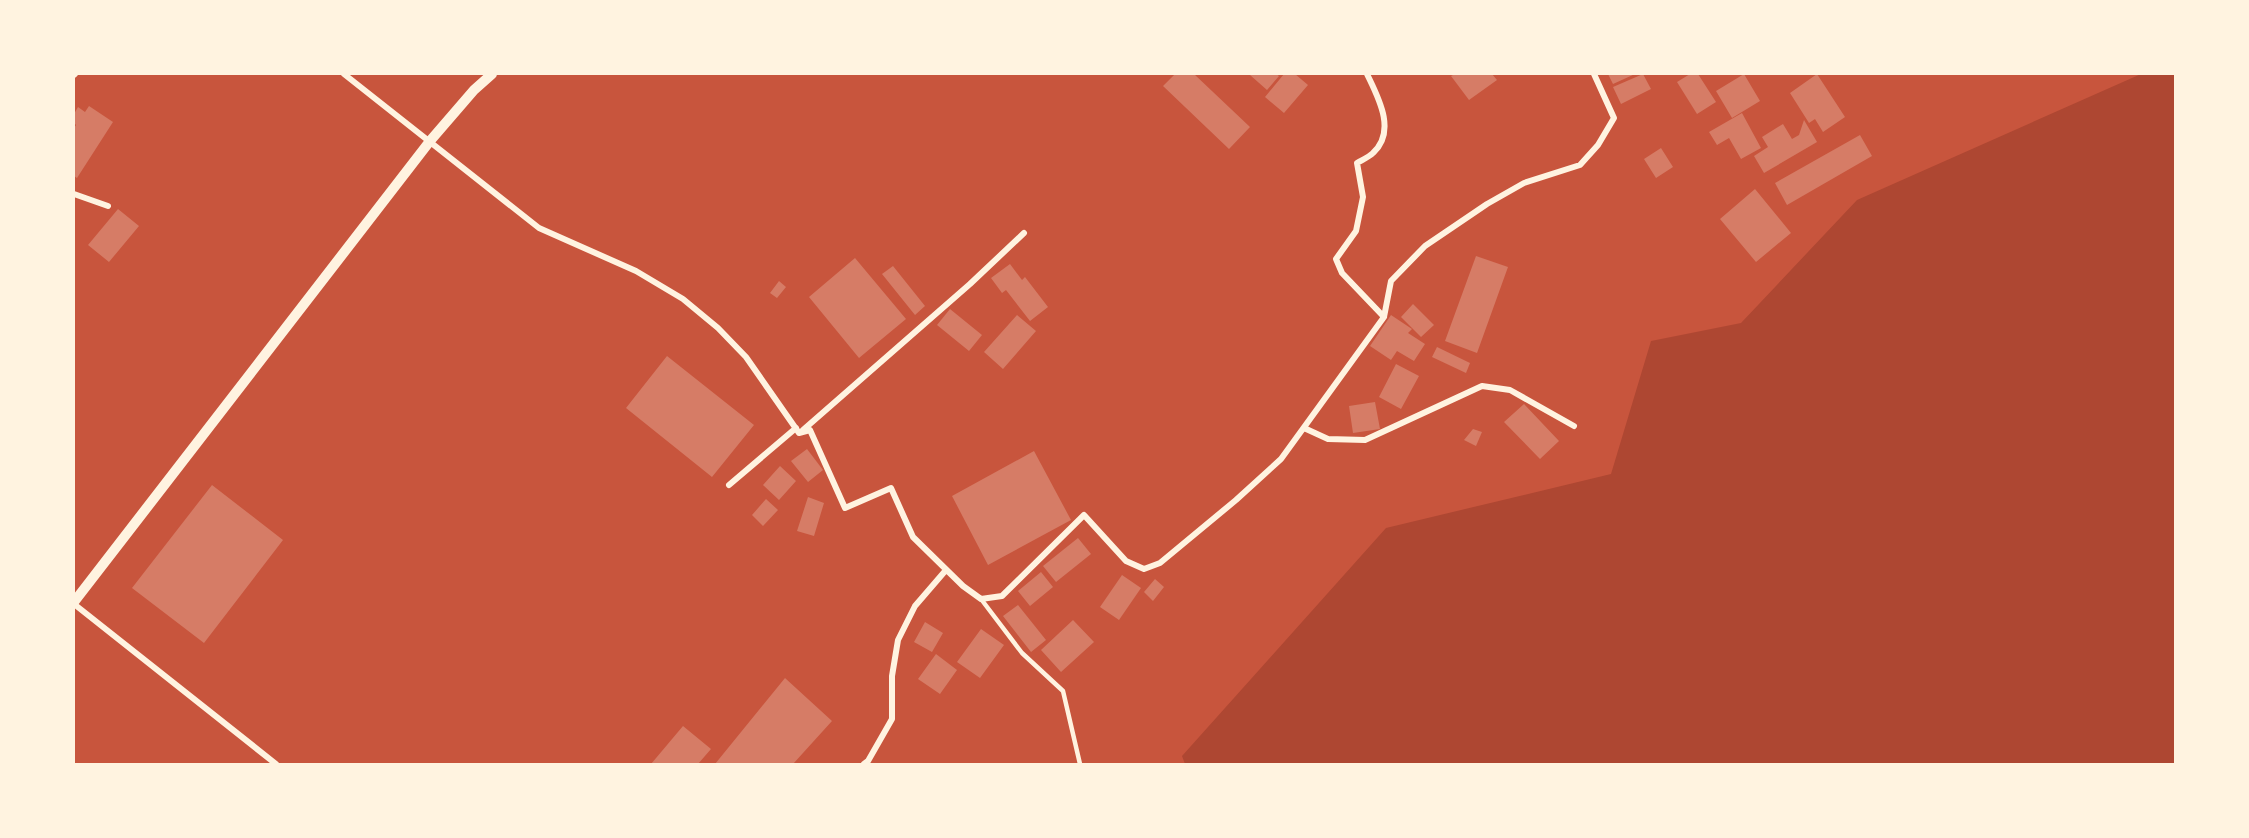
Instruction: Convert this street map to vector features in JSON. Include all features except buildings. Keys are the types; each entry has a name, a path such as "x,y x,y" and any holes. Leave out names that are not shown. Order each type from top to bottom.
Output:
{"street":[{"path":"344,74 539,228 636,271 682,299 718,328 746,357 798,430"},
{"path":"276,765 74,603 430,141 474,90 492,74"},
{"path":"1367,74 1382,107 1385,134 1374,153 1357,163 1363,197 1356,231 1336,259 1342,273 1384,317"},
{"path":"798,430 810,430 845,508 891,488 913,537 963,586 981,599 1002,596 1084,515 1126,561 1144,569 1160,563 1281,459 1384,317 1391,281 1425,246 1487,204 1524,183 1580,165 1598,145 1614,118 1594,74"},
{"path":"74,194 108,206"},
{"path":"729,485 798,430 970,284 1024,233"},
{"path":"1304,428 1328,439 1365,440 1482,386 1510,390 1574,426"},
{"path":"864,765 892,719 892,676 898,640 915,606 946,570"}],"lane":[{"path":"981,599 1022,653 1063,691 1080,765"}],"shaded area":[{"path":"2141,74 2175,74 2175,764 1185,764 1182,756 1386,528 1611,474 1651,341 1741,323 1857,200"}]}
